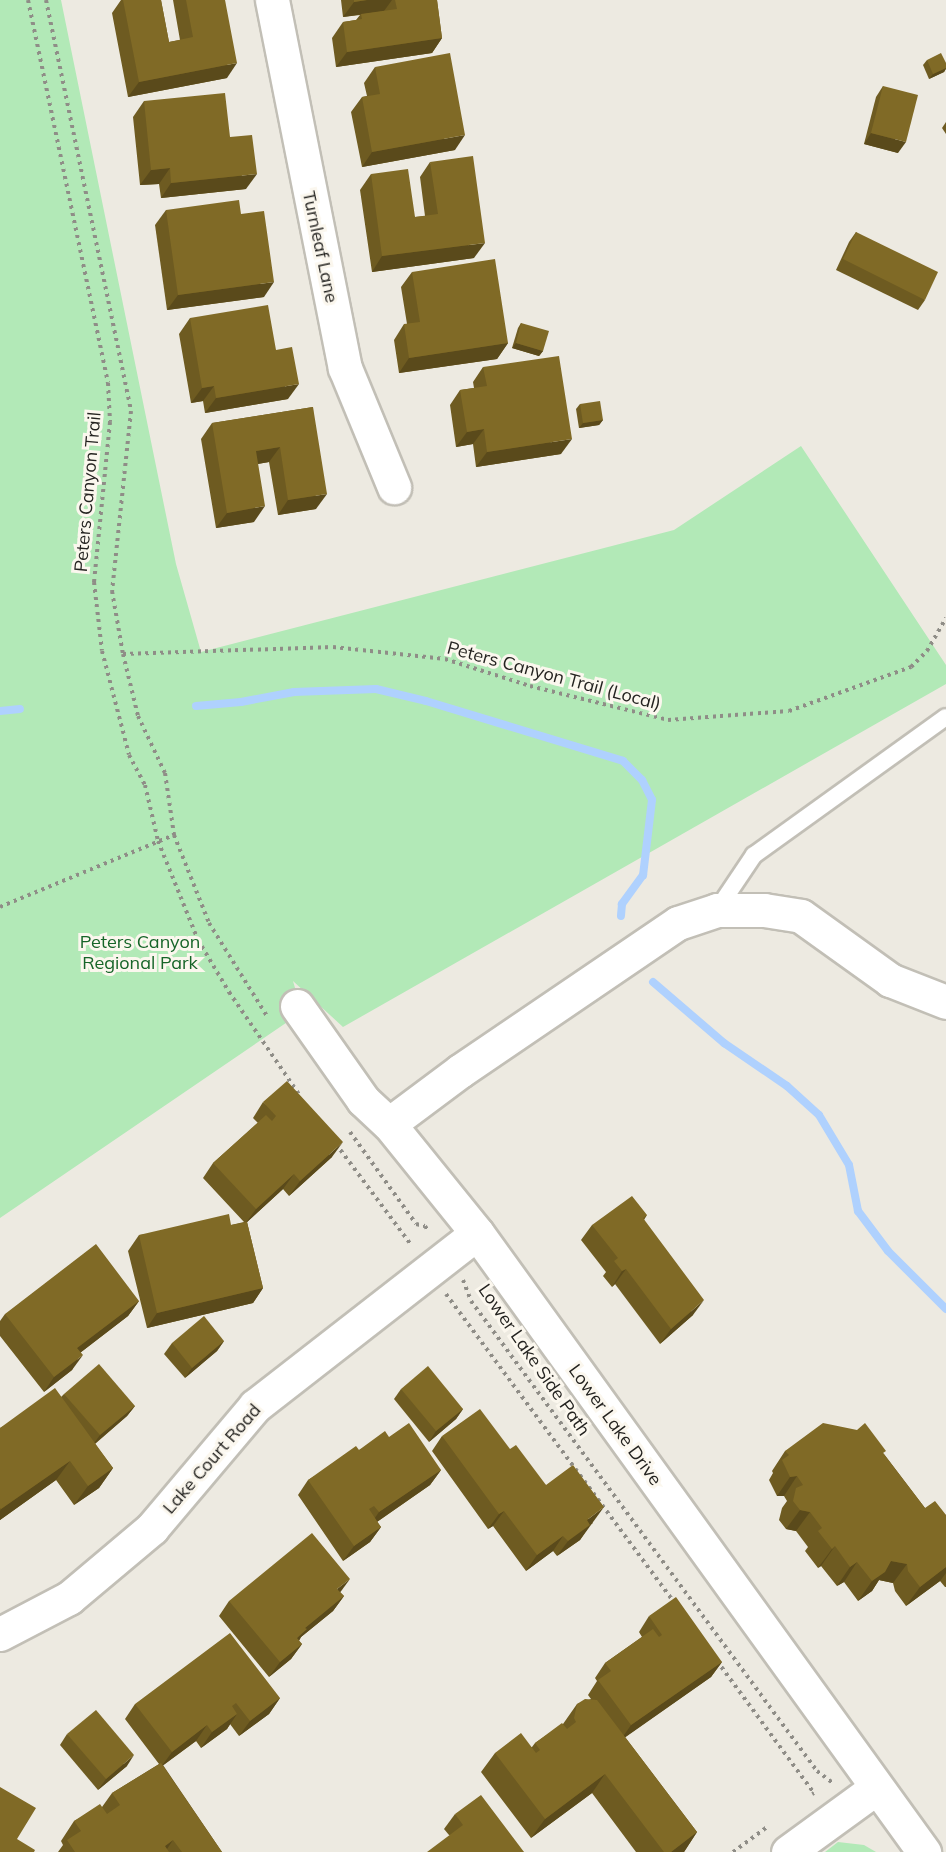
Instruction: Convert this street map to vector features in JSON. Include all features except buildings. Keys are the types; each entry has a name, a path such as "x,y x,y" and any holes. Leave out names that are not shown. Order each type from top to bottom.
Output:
{"street":[{"name":"Turnleaf Lane","path":"272,0 345,368 394,487"},
{"path":"389,1124 460,1071 678,923 717,910 764,910 801,916 890,980 946,1002"},
{"name":"Lower Lake Drive","path":"283,1013 363,1100 389,1124 477,1233 864,1797 924,1852"},
{"name":"Lake Court Road","path":"0,1634 69,1598 144,1535 255,1406 477,1233"},
{"path":"788,1852 864,1797"}],"lane":[{"path":"717,910 754,855 946,717"}],"path":[{"name":"Peters Canyon Trail","path":"28,0 108,382 110,422 94,582 102,651 129,755 146,785 158,841 198,940 271,1055 305,1102"},
{"path":"46,0 131,411 112,591 123,654 138,716 165,773 174,835 209,923 283,1013"},
{"name":"Peters Canyon Trail (Local)","path":"123,654 333,647 445,659 530,686 668,720 789,711 911,666 927,651 946,618"},
{"path":"0,907 174,835"},
{"name":"Lower Lake Side Path","path":"346,1127 416,1224 425,1226 438,1264 464,1282 471,1301 817,1771 832,1782 864,1797"},
{"path":"333,1140 438,1264 681,1612"},
{"path":"716,1660 814,1793 805,1799"},
{"path":"733,1852 769,1826"}],"green space":[{"name":"Peters Canyon Regional Park","path":"0,0 61,0 176,564 201,652 674,530 801,446 946,665 946,684 343,1027 293,981 302,1012 0,1218"},
{"path":"838,1842 864,1845 876,1852 825,1852"}],"waterway":[{"path":"196,706 241,702 294,692 376,689 426,701 623,761 642,780 652,800 643,875 622,904 621,916"},
{"path":"0,711 20,709"},
{"path":"653,982 724,1043 787,1086 819,1115 849,1165 858,1211 888,1251 946,1309"}]}
